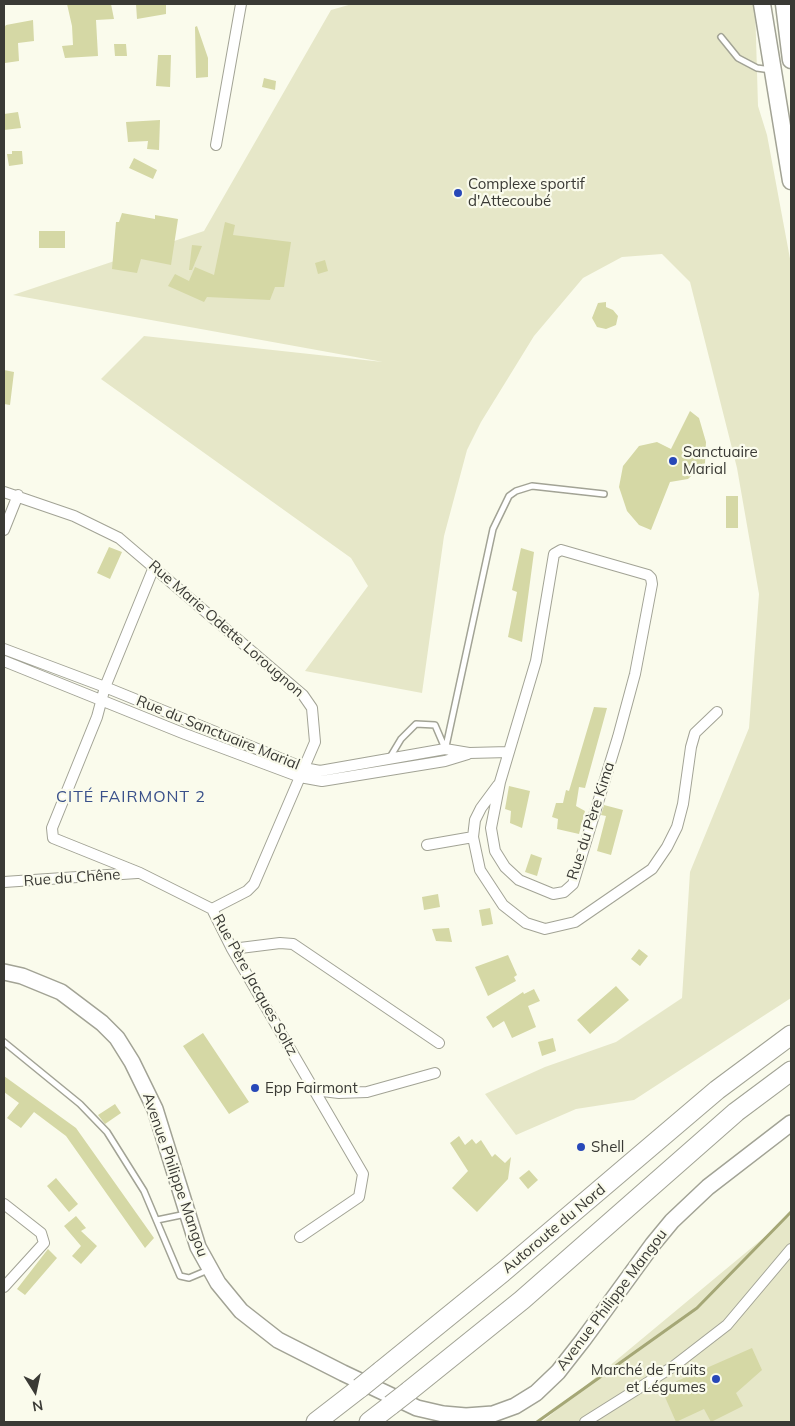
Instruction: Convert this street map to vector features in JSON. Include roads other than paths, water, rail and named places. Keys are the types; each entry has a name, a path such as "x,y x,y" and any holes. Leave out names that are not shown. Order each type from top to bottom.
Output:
{"highway":[{"name":"Autoroute du Nord","path":"316,1422 503,1272 717,1090 788,1036"},
{"name":"Autoroute du Nord","path":"369,1422 522,1300 736,1112 791,1071"}],"main road":[{"path":"762,4 771,70 791,181"},
{"path":"784,4 791,51"}],"street":[{"path":"216,145 241,4"},
{"name":"Rue Marie Odette Lorougnon","path":"4,492 18,495 74,516 120,538 303,695 312,708 315,742 254,884 247,891 212,909"},
{"path":"4,530 18,495"},
{"name":"Rue du Père Kima","path":"561,550 648,575 651,578 652,584 634,674 618,737 573,884 564,892 553,894 519,880 505,867 495,851 491,828 500,782 509,752 536,661 554,554 561,550"},
{"name":"Rue Père Jacques Soltz","path":"154,567 105,687 98,717 52,828 53,838 140,873 212,909 232,949 364,1177 359,1197 300,1237"},
{"name":"Rue du Sanctuaire Marial","path":"4,649 191,722 322,782 445,761 469,753"},
{"name":"Rue du Sanctuaire Marial","path":"4,661 185,734 302,772 320,771 445,749 469,753 509,752"},
{"path":"500,782 474,820 473,837 480,870 503,905 526,924 545,929 575,922 652,869 667,847 677,827 681,811 695,733 717,712"},
{"path":"185,734 191,722"},
{"path":"427,845 473,837"},
{"name":"Rue du Chêne","path":"4,882 140,873"},
{"path":"232,949 280,943 293,944 439,1043"},
{"name":"Avenue Philippe Mangou","path":"4,972 22,976 61,992 94,1016 117,1038 132,1062 155,1109 198,1247 210,1270 230,1298 251,1321 278,1340 343,1373 417,1408 443,1414 466,1416 493,1414 515,1406 536,1393 558,1372 601,1317 652,1244 672,1221 708,1187 791,1123"},
{"path":"314,1090 339,1093 367,1092 435,1073"},
{"path":"4,1204 41,1234 44,1243 4,1287"},
{"path":"585,1422 674,1366 727,1325 791,1249"}],"lane":[{"path":"721,37 738,58 757,68 771,70"},
{"path":"445,761 445,749 493,529 509,496 516,491 532,486 604,494"},
{"path":"389,759 401,739 416,724 435,726 441,736 445,749"},
{"path":"4,1042 80,1104 107,1132 144,1192 180,1276 189,1278 210,1270"},
{"path":"157,1220 188,1214"}],"waterway":[{"path":"537,1422 697,1308 791,1212"}],"place":[{"name":"Complexe sportif d'Attecoubé","path":"458,193"},
{"name":"Sanctuaire Marial","path":"673,461"},
{"name":"Epp Fairmont","path":"255,1088"},
{"name":"Shell","path":"581,1147"},
{"name":"Marché de Fruits et Légumes","path":"716,1379"}],"district":[{"name":"CITÉ FAIRMONT 2","path":"131,797"}]}
